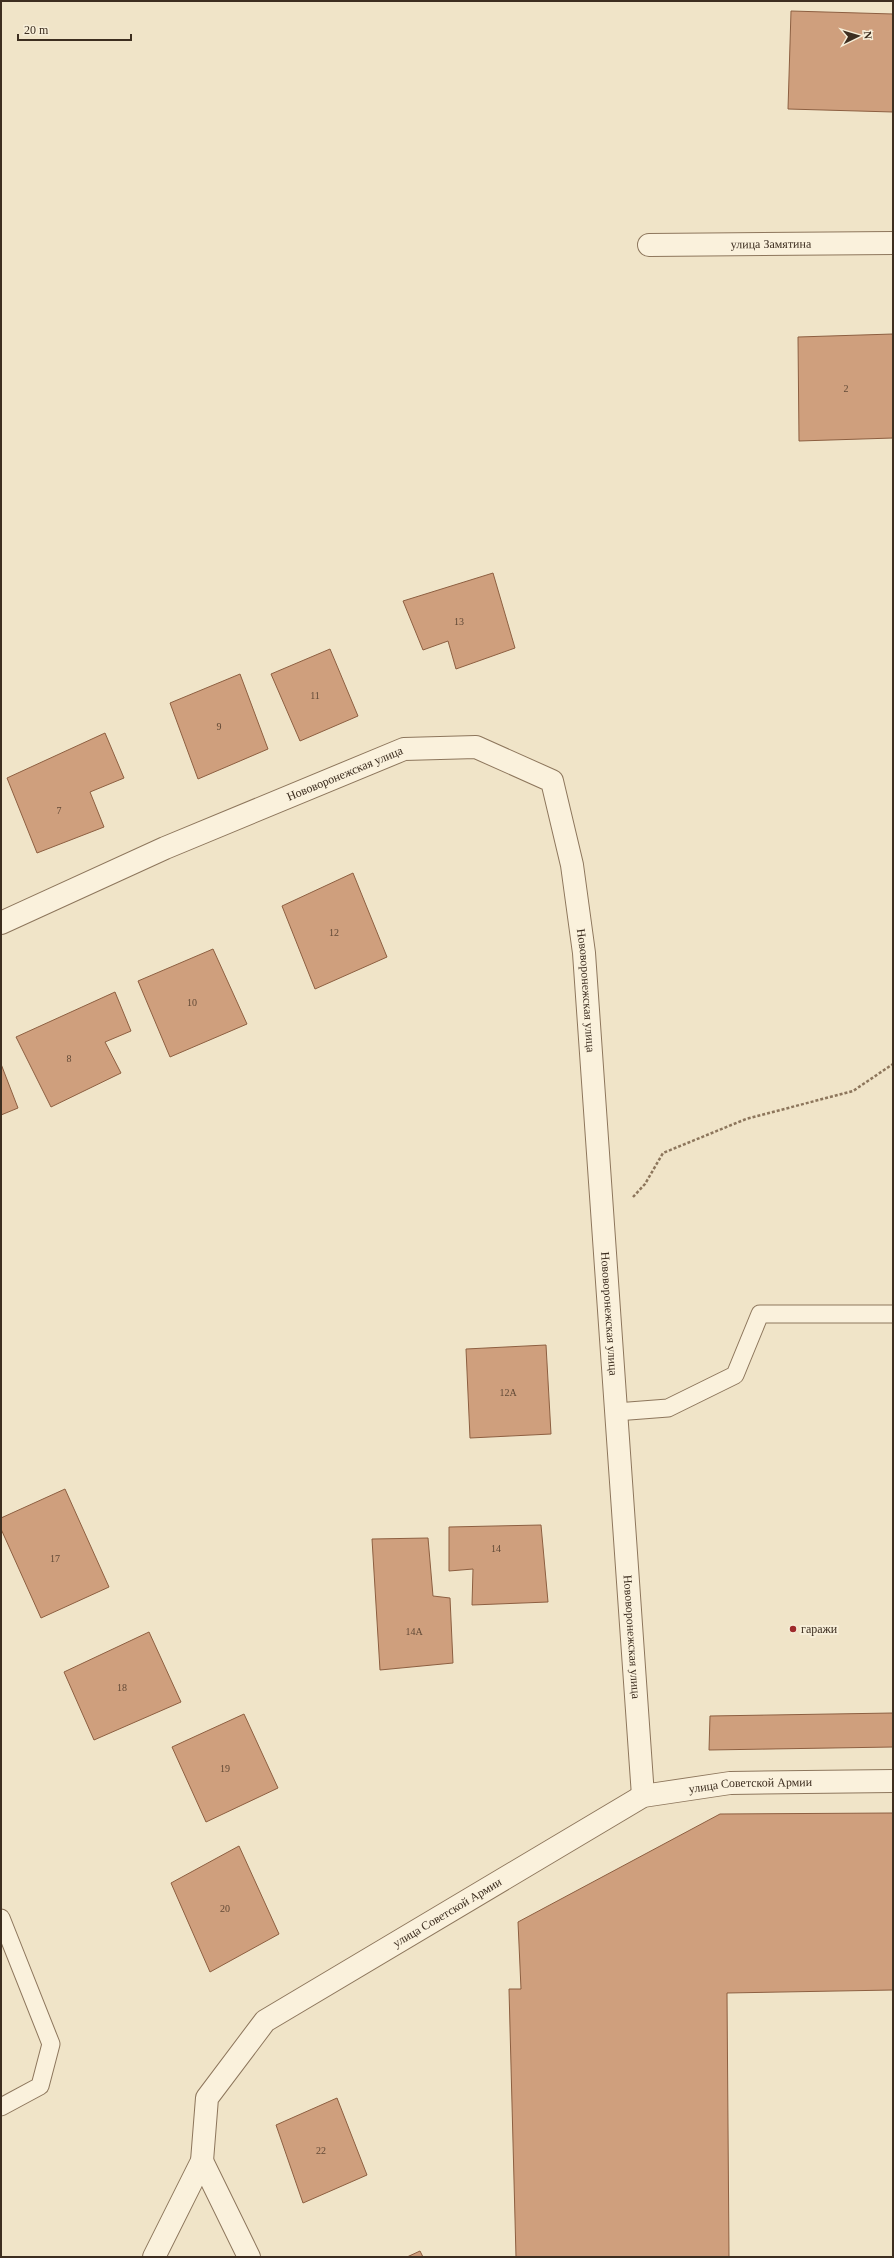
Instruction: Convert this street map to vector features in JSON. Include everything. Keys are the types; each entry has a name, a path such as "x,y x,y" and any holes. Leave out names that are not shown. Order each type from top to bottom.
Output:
{"street":[{"name":"улица Замятина","path":"649,245 893,243"},
{"name":"Нововоронежская улица","path":"1,923 164,848 404,749 476,747 552,781 572,865 584,953 643,1796"},
{"name":"улица Советской Армии","path":"154,2257 202,2161 207,2098 265,2021 643,1796 730,1783 893,1781"},
{"path":"202,2161 249,2257"}],"lane":[{"path":"616,1412 668,1408 735,1375 760,1314 893,1314"},
{"path":"1,1918 51,2044 40,2086 1,2107"}],"path":[{"path":"604,1231 645,1184 663,1153 746,1119 853,1091 893,1064"}],"building":[{"path":"791,11 893,14 893,112 788,109"},
{"path":"893,334 893,438 799,441 798,337"},
{"path":"493,573 515,648 456,669 448,641 423,650 403,601"},
{"path":"330,649 358,716 300,741 271,674"},
{"path":"240,674 268,749 198,779 170,703"},
{"path":"105,733 124,778 90,792 104,827 37,853 7,778"},
{"path":"353,873 387,957 315,989 282,906"},
{"path":"213,949 247,1024 170,1057 138,981"},
{"path":"115,992 131,1031 105,1042 121,1073 51,1107 16,1037"},
{"path":"1,1064 18,1108 1,1115"},
{"path":"546,1345 551,1434 470,1438 466,1349"},
{"path":"65,1489 109,1587 41,1618 1,1529 1,1518"},
{"path":"541,1525 548,1602 472,1605 473,1569 449,1571 449,1527"},
{"path":"428,1538 433,1596 450,1598 453,1663 380,1670 372,1539"},
{"path":"149,1632 181,1702 94,1740 64,1672"},
{"path":"893,1713 893,1747 709,1750 710,1716"},
{"path":"244,1714 278,1788 206,1822 172,1747"},
{"path":"893,1813 893,1990 727,1993 729,2257 516,2257 509,1989 521,1989 518,1922 720,1814"},
{"path":"239,1846 279,1934 210,1972 171,1883"},
{"path":"337,2098 367,2175 303,2203 276,2125"},
{"path":"420,2251 423,2257 407,2257"}],"place":[{"name":"гаражи","path":"793,1629"}]}
